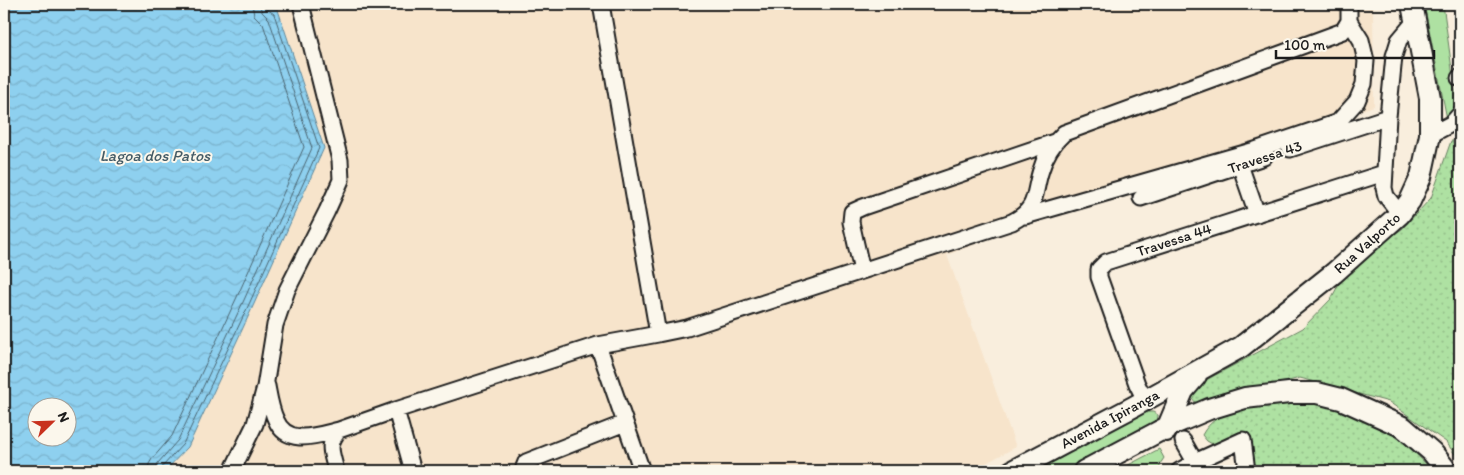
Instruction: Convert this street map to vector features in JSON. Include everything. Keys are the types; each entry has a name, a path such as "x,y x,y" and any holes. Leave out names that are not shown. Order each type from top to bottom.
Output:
{"main road":[{"name":"Rua Valporto","path":"1207,366 1241,347 1327,279 1400,214 1410,200 1421,177 1430,135 1430,98 1414,12"},
{"name":"Avenida Ipiranga","path":"1012,471 1207,366"},
{"path":"1098,471 1163,436 1173,418 1183,391 1207,366"},
{"path":"1084,471 1173,418 1245,398 1289,393 1317,393 1341,399 1403,427 1432,452 1447,471"},
{"path":"1111,471 1257,397"},
{"path":"1139,404 1158,407 1173,418"}],"street":[{"path":"232,471 255,424 266,382 275,325 288,290 341,180 340,160 301,4"},
{"path":"601,4 658,334"},
{"path":"266,382 276,420 282,431 292,436 308,438 339,430 598,345 687,328 1012,222 1024,216 1252,151 1338,122 1357,101 1364,84 1366,61 1361,40 1349,20 1348,4"},
{"path":"1400,214 1386,196 1384,173 1394,56 1399,40 1414,12"},
{"path":"1024,216 1032,205 1041,168 1054,142 1064,133 1343,31 1349,20"},
{"path":"1430,135 1451,124 1460,114"},
{"name":"Travessa 43","path":"1142,198 1388,117"},
{"path":"862,271 851,222 852,212 1054,142"},
{"path":"1240,165 1257,214"},
{"name":"Travessa 44","path":"1139,404 1137,384 1099,277 1099,269 1106,262 1384,173"},
{"path":"598,345 642,471"},
{"path":"396,410 414,471"},
{"path":"525,471 526,462 625,423"},
{"path":"336,471 330,446 339,430"},
{"path":"1178,471 1243,440 1247,471"},
{"path":"1184,441 1195,462"}],"shaded area":[{"path":"267,4 1373,4 1374,106 1071,208 947,255 1016,447 971,471 165,471 188,447 278,10"}],"green space":[{"path":"1424,4 1443,4 1457,106 1447,119"},
{"path":"1451,141 1457,141 1460,163 1460,461 1446,442 1389,402 1300,378 1198,404 1195,402 1192,396 1195,386 1303,328 1331,299 1342,278 1380,244 1402,229 1431,198"},
{"path":"1287,402 1323,404 1358,413 1393,434 1433,471 1254,471 1249,434 1214,445 1202,435 1209,425 1228,413 1239,409"},
{"path":"1141,412 1153,412 1158,415 1157,425 1072,471 1029,471"},
{"path":"1159,449 1164,458 1160,464 1160,471 1117,471"}],"water":[{"name":"Lagoa dos Patos","path":"4,4 267,4 278,10 324,148 188,447 165,471 4,471"}]}
